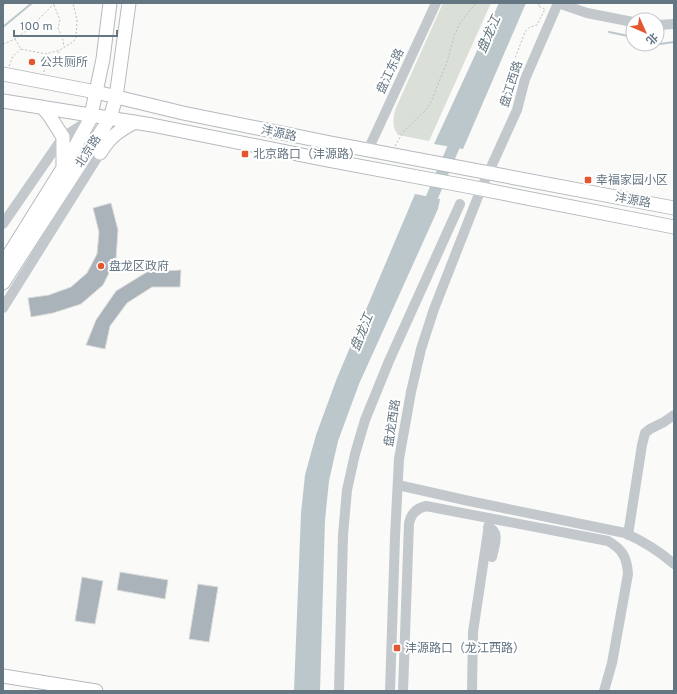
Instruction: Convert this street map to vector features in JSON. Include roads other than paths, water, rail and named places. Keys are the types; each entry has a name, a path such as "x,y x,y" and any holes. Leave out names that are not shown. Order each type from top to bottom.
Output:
{"main road":[{"name":"北京路","path":"3,264 63,168 90,117 103,59 110,3"},
{"name":"北京路","path":"3,283 107,123 116,97 129,3"},
{"name":"沣源路","path":"5,75 96,92 183,113 368,150 674,208"},
{"name":"沣源路","path":"3,100 90,117 107,123 135,122 674,227"},
{"path":"42,107 63,137 63,168"},
{"path":"100,152 118,131 135,122"},
{"path":"3,676 96,691"}],"street":[{"name":"盘江东路","path":"368,150 436,3"},
{"path":"558,3 595,14 625,20"},
{"name":"盘江西路","path":"489,174 517,110 525,79 558,3"},
{"path":"3,224 63,137 90,117"},
{"path":"3,308 100,152 107,123"},
{"name":"盘龙西路","path":"390,691 398,485 400,460 411,392 421,349 434,309 481,189 489,174"},
{"path":"338,691 343,535 347,490 355,454 365,420 386,368 460,204"},
{"path":"627,534 645,434 650,429 674,415"},
{"path":"398,485 627,534 643,541 661,552 674,564"},
{"path":"403,691 406,581 410,518 417,510 426,506 489,522 608,541 620,550 625,556 628,564 628,574 612,664 604,691"},
{"path":"489,522 496,536 492,557"},
{"path":"472,691 473,632 489,522"}],"water":[{"path":"499,3 526,3 463,149 434,144"},
{"path":"415,194 440,199 438,209 359,384 338,441 329,481 325,520 320,691 294,691 301,513 305,475 316,435 337,378"}],"waterway":[{"path":"3,27 32,3"},
{"path":"609,32 625,35"},
{"path":"665,43 674,42"},
{"name":"盘龙江","path":"426,211 460,132"}],"place":[{"name":"公共厕所","path":"32,62"},
{"name":"北京路口（沣源路）","path":"245,154"},
{"name":"幸福家园小区","path":"588,180"},
{"name":"盘龙区政府","path":"101,266"},
{"name":"沣源路口（龙江西路）","path":"397,648"}]}
